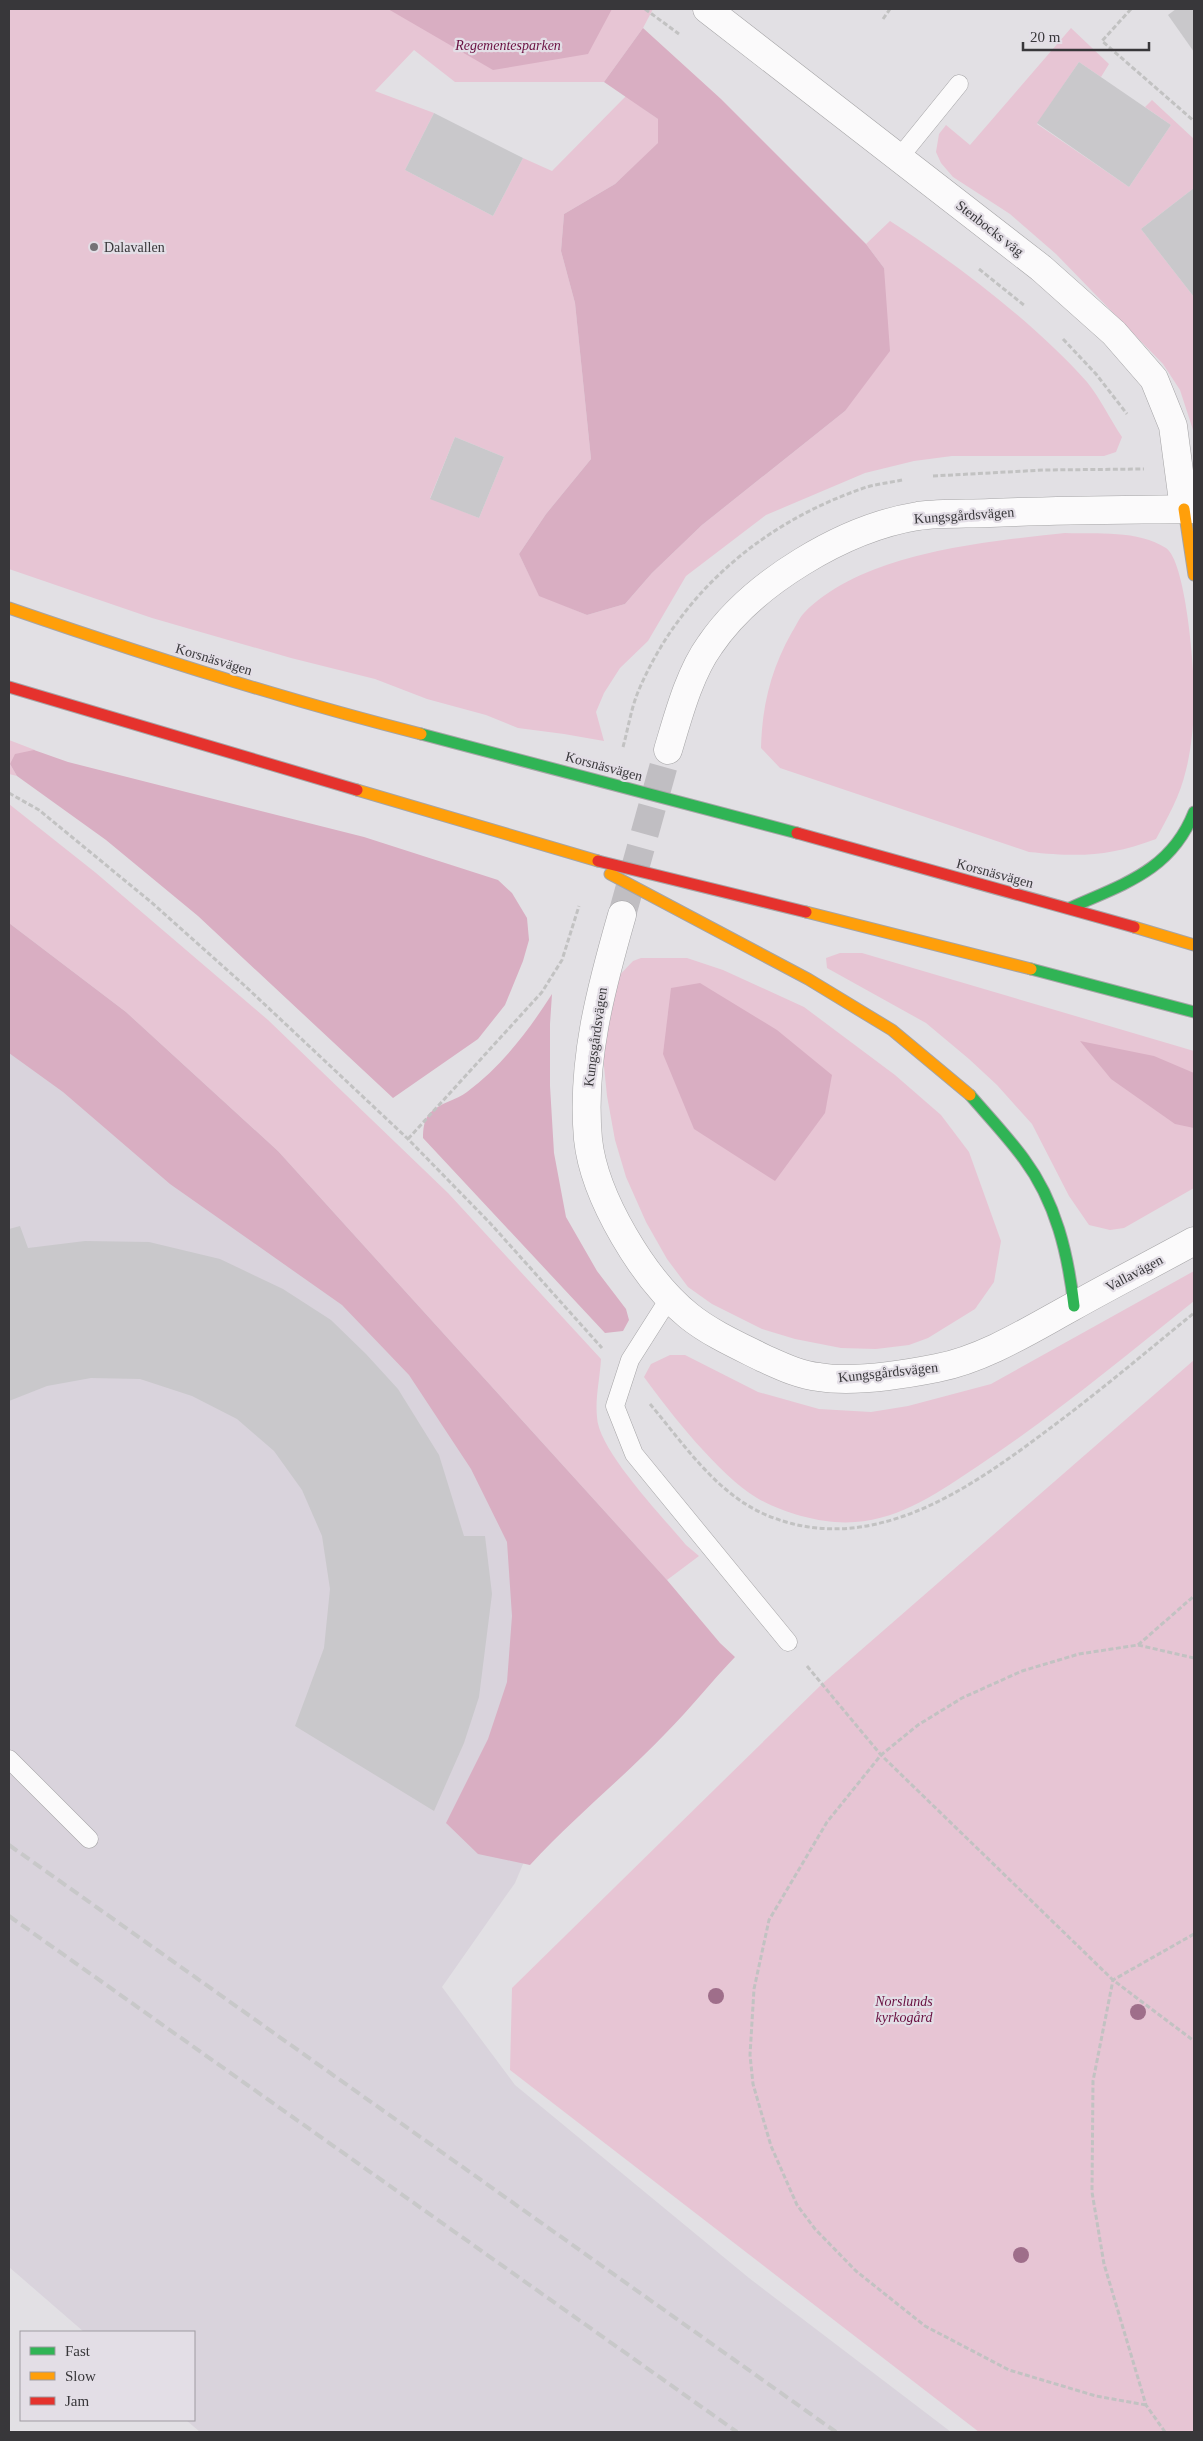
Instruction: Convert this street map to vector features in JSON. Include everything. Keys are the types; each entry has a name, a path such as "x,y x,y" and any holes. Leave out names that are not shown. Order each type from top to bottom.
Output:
{"main road":[{"path":"1189,509 1194,575"},
{"name":"Korsnäsvägen","path":"9,608 151,656 357,718 680,801 1070,908 1194,945"},
{"path":"9,687 571,854 1033,969 1194,1012"},
{"path":"1070,908 1137,877 1172,852 1188,827 1194,812"},
{"path":"571,854 808,979 892,1030 968,1092 1025,1160 1051,1206 1069,1262 1074,1306"}],"street":[{"name":"Stenbocks väg","path":"707,9 1041,268 1114,333 1154,379 1173,426 1189,509"},
{"name":"Kungsgårdsvägen","path":"668,750 681,705 708,646 727,622 755,595 785,573 824,550 868,529 919,516 1038,510 1189,509"},
{"name":"Kungsgårdsvägen","path":"622,915 598,1000 587,1085 588,1140 594,1171 608,1205 648,1273 690,1317 742,1348 791,1371 817,1377 838,1379 939,1368 978,1355 1074,1306"},
{"name":"Vallavägen","path":"1074,1306 1194,1241"}],"lane":[{"path":"899,158 959,84"},
{"path":"670,1297 630,1360 615,1406 634,1454 788,1642"},
{"path":"9,1759 89,1839"}],"path":[{"path":"645,9 686,40"},
{"path":"883,19 890,9"},
{"path":"1130,9 1102,41 1194,121"},
{"path":"971,263 1033,312"},
{"path":"1062,339 1096,374 1132,421"},
{"path":"408,1139 542,992 562,960 579,906"},
{"path":"1138,1645 1194,1596"},
{"path":"788,1642 881,1755 1113,1980 1194,2041"},
{"path":"1146,2405 1096,2396 1009,2370 925,2326 856,2271 815,2229 797,2205 771,2146 753,2084 750,2054 754,1989 769,1920 827,1822 881,1755 918,1725 962,1698 1022,1671 1078,1654 1138,1645 1194,1658"},
{"path":"1165,2432 1146,2405 1104,2264 1092,2192 1093,2081 1113,1980 1194,1934"}],"shaded area":[{"path":"9,1001 369,1280 538,1523 579,1732 515,1883 442,1987 515,2085 749,2278 951,2432 200,2432 187,2421 195,2421 195,2331 83,2331 9,2267"}],"green space":[{"name":"Regementesparken","path":"9,9 653,9 643,28 604,82 455,82 414,50 375,91 434,113 405,170 493,216 523,158 552,171 626,96 658,119 658,144 615,184 564,214 561,251 575,303 591,459 546,514 519,554 539,595 587,615 625,604 652,573 702,525 845,411 884,268 866,244 890,221 968,275 1043,338 1087,382 1122,437 1116,452 1104,456 952,456 914,461 865,473 766,515 686,576 648,641 620,668 604,693 596,712 604,741 518,728 486,715 427,699 375,679 291,658 152,618 9,569","holes":["455,437 504,457 479,518 430,498"]},
{"name":"Regementesparken","path":"388,9 612,9 588,54 493,70"},
{"path":"643,28 721,99 866,244 884,268 890,351 845,411 702,525 652,573 625,604 587,615 539,596 519,554 546,514 591,459 575,303 561,251 564,214 615,184 658,143 658,119 604,82"},
{"path":"1071,28 1109,64 1101,77 1079,62 1037,124 1129,187 1171,125 1145,107 1152,100 1194,139 1194,188 1141,229 1194,297 1194,433 1180,390 1163,364 1056,254 1010,214 953,177 941,163 936,152 939,134 946,125 970,145"},
{"path":"1065,533 1117,534 1155,542 1166,548 1173,558 1180,575 1192,651 1193,725 1183,780 1173,806 1156,839 1123,849 1093,854 1063,855 1029,852 780,768 761,748 763,717 769,688 778,660 802,615 829,592 859,576 892,563 927,554 963,546"},
{"path":"9,740 35,750 10,764 17,776 9,774"},
{"path":"34,750 68,762 364,837 498,880 512,893 527,918 529,940 523,961 505,1005 478,1039 393,1098 198,916 106,840 17,776 10,764 15,754"},
{"path":"9,804 96,873 268,1020 448,1193 601,1359 597,1395 597,1417 600,1431 608,1447 633,1483 686,1545 699,1556 667,1580 278,1151 126,1012 9,923"},
{"path":"9,923 126,1012 278,1151 667,1580 720,1643 735,1657 665,1734 530,1865 478,1854 446,1823 488,1739 507,1682 512,1616 507,1542 471,1469 409,1375 342,1305 170,1184 63,1092 9,1053"},
{"path":"840,953 862,953 1194,1051 1194,1188 1124,1228 1110,1230 1089,1225 1069,1196 1032,1124 997,1085 926,1023 827,968 826,958"},
{"path":"641,958 687,958 723,970 804,1007 895,1075 941,1115 969,1152 1001,1241 994,1282 975,1309 928,1338 909,1345 876,1349 841,1348 795,1339 762,1329 712,1304 688,1287 667,1259 646,1222 626,1177 615,1140 607,1096 600,1027 613,982 633,961"},
{"path":"700,983 777,1030 832,1075 825,1113 775,1181 694,1129 663,1054 671,988"},
{"path":"552,994 550,1086 554,1153 566,1217 597,1271 626,1309 629,1320 623,1331 605,1333 423,1138 424,1124 430,1113 467,1092 492,1071 524,1034"},
{"path":"1080,1041 1154,1056 1194,1073 1194,1128 1175,1124 1111,1079"},
{"path":"1194,1271 1194,1301 1087,1386 1006,1447 935,1494 905,1510 872,1520 831,1522 818,1520 779,1509 757,1498 742,1488 711,1459 667,1408 644,1377 651,1364 670,1355 685,1355 758,1392 819,1409 871,1412 908,1406 991,1384"},
{"name":"Norslunds kyrkogård","path":"1194,1360 1194,2432 979,2432 510,2070 512,1988 822,1684"}],"building":[{"path":"1176,9 1194,9 1194,52 1168,15"},
{"path":"1079,62 1171,125 1129,187 1037,123"},
{"path":"434,113 523,158 493,216 405,170"},
{"path":"1194,188 1194,297 1141,229"},
{"path":"455,437 504,457 479,518 430,499"},
{"path":"20,1226 28,1248 85,1241 149,1242 220,1259 283,1289 331,1320 398,1389 439,1455 464,1536 485,1536 492,1594 479,1697 464,1743 434,1811 295,1726 324,1648 330,1589 322,1536 302,1490 274,1451 237,1419 192,1396 140,1379 91,1378 47,1386 9,1401 9,1229"}],"tunnel":[{"path":"622,915 668,750"}],"railway":[{"path":"9,1845 836,2432"},
{"path":"9,1916 737,2432"}],"traffic: fast":[{"path":"421,734 797,833"},
{"path":"1070,908 1126,883 1159,862 1172,849 1184,832 1194,812"},
{"path":"1031,969 1194,1012"},
{"path":"970,1095 1018,1151 1044,1193 1059,1229 1068,1267 1074,1306"}],"traffic: slow":[{"path":"1184,509 1194,575"},
{"path":"9,608 214,676 421,734"},
{"path":"357,790 598,861"},
{"path":"610,874 808,979 892,1030 970,1095"},
{"path":"806,912 1031,969"},
{"path":"1134,927 1194,945"}],"traffic: jam":[{"path":"9,687 357,790"},
{"path":"797,833 1134,927"},
{"path":"598,861 806,912"}],"place":[{"name":"Dalavallen","path":"94,247"}]}
